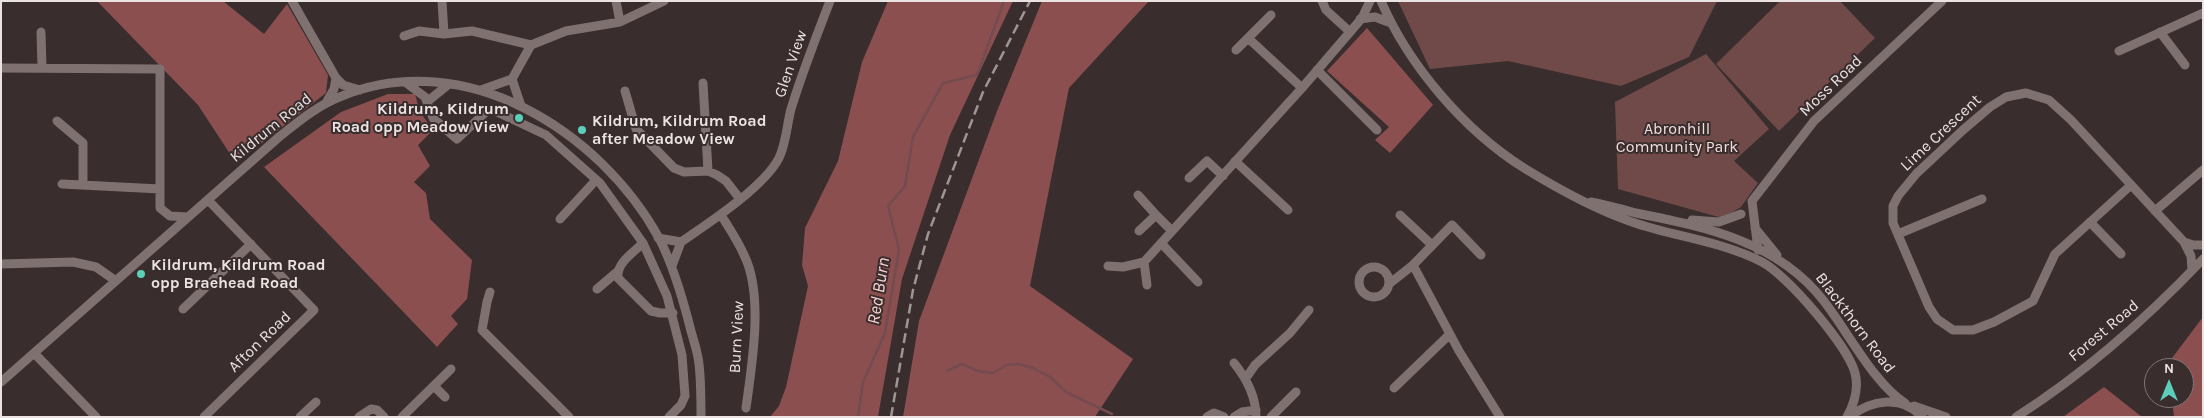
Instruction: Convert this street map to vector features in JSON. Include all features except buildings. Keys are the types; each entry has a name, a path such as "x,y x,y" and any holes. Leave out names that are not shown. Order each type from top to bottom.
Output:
{"street":[{"path":"292,1 336,78 343,84 360,90"},
{"path":"442,1 444,34"},
{"path":"616,1 620,22"},
{"path":"404,36 419,31 444,34 472,31 531,45 566,31 620,22 664,1"},
{"name":"Glen View","path":"681,242 721,215 740,199 770,170 780,156 791,109 812,46 830,1"},
{"path":"1322,1 1326,10 1350,31"},
{"path":"1108,266 1123,267 1144,262 1302,88 1360,19 1370,1"},
{"name":"Blackthorn Road","path":"1381,1 1410,53 1444,99 1476,131 1523,167 1601,211 1633,222 1694,238 1763,262 1785,280 1809,304 1849,359 1855,374 1856,389 1848,417"},
{"name":"Moss Road","path":"1694,238 1731,223 1741,214 1814,121 1942,1"},
{"path":"2119,51 2203,13"},
{"path":"1236,50 1271,14"},
{"path":"1360,19 1375,17 1391,22"},
{"path":"41,32 42,68"},
{"path":"2160,32 2185,65"},
{"path":"1248,38 1302,88"},
{"path":"481,90 512,79 531,45"},
{"path":"1,68 160,68 160,208 164,214 188,217"},
{"path":"1317,70 1377,130"},
{"path":"326,103 334,89 336,78"},
{"path":"512,79 521,106"},
{"path":"405,82 428,101 433,118 457,139 488,110 495,111 546,135 596,180 643,243 660,278 673,313 682,355 685,396 681,405 670,417"},
{"name":"Kildrum Road","path":"1,382 279,137 326,103 360,90 405,82 449,84 481,90 521,106 548,121 596,159 631,198 658,238 672,266 683,296 699,362 702,417"},
{"path":"703,83 708,172"},
{"path":"428,101 449,84"},
{"path":"625,90 636,129 674,168 684,172 708,172 726,181 740,199"},
{"name":"Lime Crescent","path":"2131,185 2054,254 2034,301 1994,322 1973,330 1953,330 1937,319 1929,307 1893,223 1893,206 1913,176 1990,107 2006,97 2026,93 2049,100 2131,185 2184,242 2192,256 2192,270"},
{"path":"57,121 83,143 83,185"},
{"path":"1189,178 1206,161 1222,176"},
{"path":"1235,161 1288,210"},
{"path":"2155,211 2203,170"},
{"path":"560,219 596,180"},
{"path":"62,184 160,189"},
{"path":"1138,195 1172,231"},
{"name":"Blackthorn Road","path":"1581,199 1636,213 1663,217 1715,231 1756,246 1784,262 1797,272 1822,299 1885,388 1922,417"},
{"path":"1898,234 1982,199"},
{"name":"Afton Road","path":"204,417 314,310 208,200"},
{"path":"1752,202 1756,246 1763,262"},
{"path":"1663,217 1719,222 1741,214"},
{"name":"Burn View","path":"721,215 745,256 755,294 753,357 746,408"},
{"path":"1139,231 1156,215"},
{"path":"1400,215 1432,245"},
{"path":"2090,222 2121,254"},
{"path":"1389,284 1413,265 1452,225 1481,255"},
{"path":"1755,227 1766,244 1784,262"},
{"path":"658,238 681,242 672,266"},
{"path":"2184,242 2193,245 2203,245"},
{"path":"597,289 617,272 621,265 643,243"},
{"path":"1161,243 1198,282"},
{"path":"183,309 251,244"},
{"name":"Forest Road","path":"2016,417 2102,354 2160,303 2203,259"},
{"path":"1,264 73,262 96,267 116,281"},
{"path":"1144,262 1147,285"},
{"path":"1413,265 1450,334 1500,417"},
{"path":"617,272 618,278 650,311 673,313"},
{"path":"490,292 486,302 482,330 568,417"},
{"path":"1246,378 1255,365 1290,333 1309,310"},
{"path":"1394,388 1450,334"},
{"path":"34,353 96,417"},
{"path":"1234,363 1246,378 1256,413 1242,412 1234,417"},
{"path":"402,417 451,369"},
{"path":"434,386 445,397"},
{"path":"1271,417 1296,392"},
{"path":"306,415 316,402"},
{"path":"1848,417 1863,408 1880,402 1906,404 1946,417"},
{"path":"359,417 371,409 377,410 384,417"},
{"path":"1207,417 1214,413 1224,417"}],"green space":[{"path":"1398,1 1717,1 1689,57 1621,86 1508,61 1430,69"},
{"path":"1780,1 1840,1 1875,38 1779,131 1716,64"},
{"name":"Abronhill Community Park","path":"1706,54 1769,129 1734,161 1758,183 1741,207 1722,218 1618,189 1615,102"}],"shaded area":[{"path":"97,1 223,1 264,34 287,4 328,75 326,93 236,163 198,105"},
{"path":"888,1 1013,1 950,135 902,279 878,417 770,417 779,406 786,387 808,286 802,265 805,228 838,161 862,62"},
{"path":"1042,1 1149,1 1069,88 1030,286 1133,359 1095,417 903,417 919,321 997,111"},
{"path":"1367,28 1433,105 1390,153 1375,140 1389,127 1327,71"},
{"path":"388,94 415,94 420,112 433,130 418,145 430,166 414,182 426,193 430,219 472,260 467,299 451,316 458,324 437,347 264,167 341,112"},
{"path":"2203,317 2203,417 2174,417 2173,408 2194,408 2194,358 2172,358"},
{"path":"2104,387 2142,417 2063,417"}],"waterway":[{"name":"Red Burn","path":"858,417 863,382 885,333 899,250 888,206 905,186 913,137 943,83 977,75 1004,1"},
{"path":"947,371 962,364 978,371 993,373 1007,365 1019,364 1033,368 1050,377 1066,392 1112,414"}],"railway":[{"path":"891,417 913,290 928,234 983,92 1030,1"}],"place":[{"name":"Kildrum, Kildrum Road opp Meadow View","path":"519,118"},
{"name":"Kildrum, Kildrum Road after Meadow View","path":"582,130"},
{"name":"Kildrum, Kildrum Road opp Braehead Road","path":"141,274"}]}
